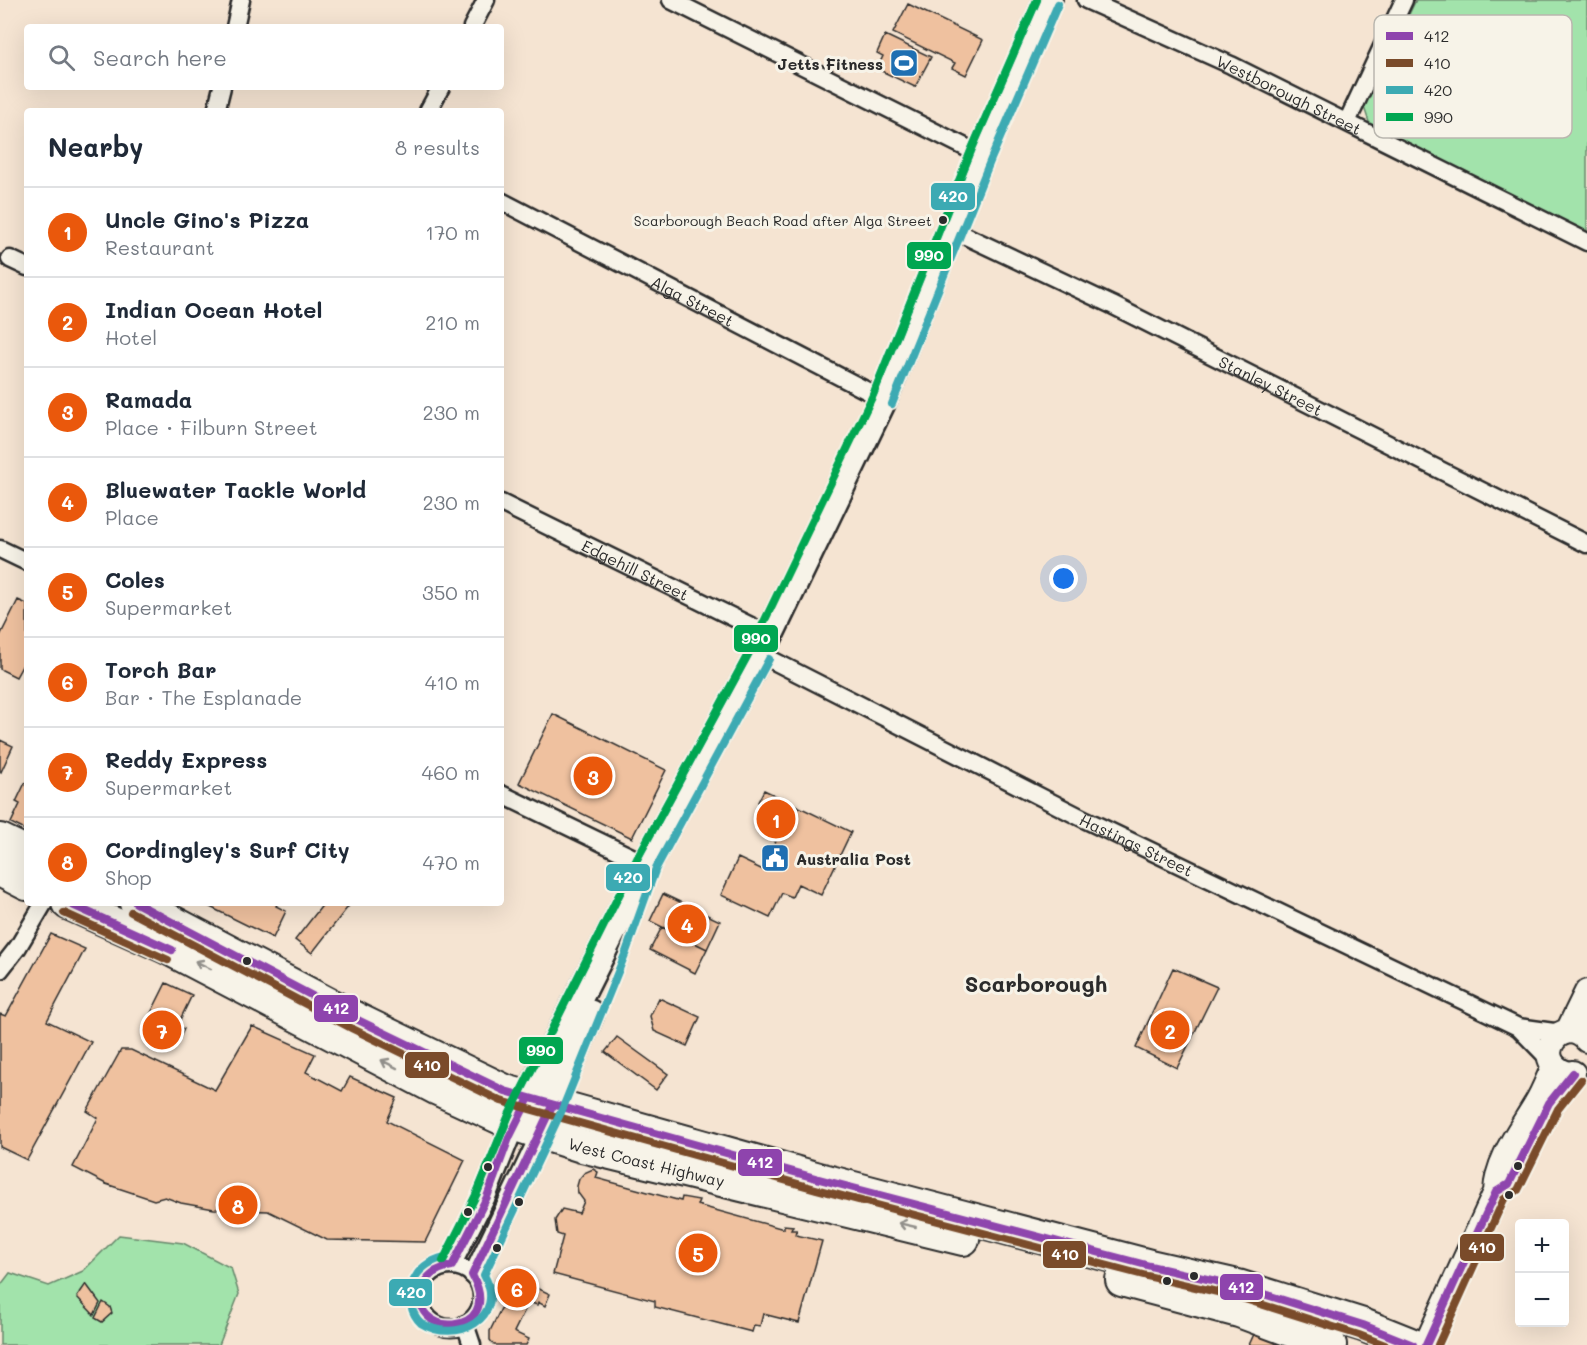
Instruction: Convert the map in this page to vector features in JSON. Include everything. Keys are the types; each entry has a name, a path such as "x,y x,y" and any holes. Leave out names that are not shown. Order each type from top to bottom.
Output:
{"highway":[{"path":"0,840 24,852"},
{"path":"0,870 24,882"},
{"name":"West Coast Highway","path":"75,906 166,947 496,1117 534,1115 946,1212 1150,1266 1238,1286 1363,1325 1413,1345"},
{"name":"West Coast Highway","path":"142,906 358,1020 498,1089 582,1146 964,1239 1239,1311 1330,1345"}],"main road":[{"path":"534,1115 646,864 765,644 883,399 981,155 1048,0"}],"street":[{"path":"236,24 241,0"},
{"path":"474,24 486,0"},
{"path":"671,0 981,155"},
{"name":"Westborough Street","path":"1086,0 1160,32 1374,136"},
{"path":"1397,15 1404,0"},
{"path":"1347,122 1374,64"},
{"path":"217,108 221,90"},
{"path":"430,108 439,90"},
{"name":"Westborough Street","path":"1379,138 1587,242"},
{"name":"Alga Street","path":"504,203 883,399"},
{"name":"Stanley Street","path":"951,229 1112,305 1587,544"},
{"path":"10,259 24,266"},
{"name":"Edgehill Street","path":"504,504 765,644"},
{"path":"0,549 24,561"},
{"name":"Hastings Street","path":"765,644 1086,820 1518,1027 1572,1068"},
{"path":"504,795 646,864"},
{"path":"0,970 18,947 42,906"},
{"path":"1426,1345 1496,1192 1509,1184 1549,1103 1572,1068 1550,1048 1556,1037 1572,1035 1587,992"},
{"name":"Hastings Street","path":"1518,1027 1572,1035"},
{"path":"452,1266 487,1197 534,1115"},
{"path":"472,1275 534,1115"},
{"path":"452,1266 472,1275 480,1287 481,1302 476,1315 465,1324 457,1327 439,1326 432,1321 422,1307 420,1298 425,1281 436,1270 452,1266"},
{"path":"465,1324 472,1345"}],"green space":[{"path":"1416,0 1587,0 1587,239 1390,138 1572,138 1572,15 1409,15"},
{"path":"1374,86 1374,130 1371,128 1364,107"},
{"path":"119,1235 183,1243 231,1268 239,1294 219,1345 0,1345 0,1286 10,1273 49,1286 83,1271"}],"building":[{"path":"908,4 983,40 966,75 952,68 955,63 893,33"},
{"name":"Jetts Fitness","path":"885,35 931,57 915,87 877,69 883,56 877,53"},
{"path":"18,600 24,603 24,662 16,677 0,669 0,636"},
{"path":"553,714 666,770 632,838 519,783"},
{"path":"0,740 13,746 1,772 0,771"},
{"path":"24,785 24,830 11,823 20,804 16,802"},
{"path":"764,790 851,832 821,895 798,884 792,897 782,893 770,918 721,895 738,858 763,870 776,841 759,833 771,808 758,802"},
{"path":"663,894 720,921 707,949 650,921"},
{"path":"208,906 276,906 286,911 273,938"},
{"path":"322,906 349,906 312,953 295,940"},
{"path":"662,927 707,949 695,973 650,950"},
{"path":"51,934 85,949 47,1021 91,1042 27,1160 0,1147 0,1014 6,1016"},
{"path":"1173,968 1217,987 1177,1068 1136,1048"},
{"path":"166,983 192,995 177,1026 184,1029 175,1047 142,1031"},
{"path":"659,998 700,1017 687,1046 654,1031 650,1016"},
{"path":"252,1026 315,1054 306,1072 342,1091 350,1077 397,1098 387,1121 465,1160 425,1242 327,1240 268,1211 214,1209 181,1203 165,1197 154,1200 106,1184 73,1167 98,1118 87,1111 121,1050 131,1050 215,1090"},
{"path":"617,1037 668,1074 656,1090 605,1052"},
{"path":"593,1169 598,1172 596,1178 681,1201 682,1197 699,1200 697,1205 784,1229 784,1225 793,1226 791,1230 797,1230 796,1235 822,1241 799,1323 763,1314 760,1326 754,1325 752,1332 655,1307 655,1301 553,1274 563,1236 557,1234 555,1220 562,1209 579,1213 584,1201 578,1193 579,1179 584,1173"},
{"path":"516,1278 550,1294 545,1306 538,1302 537,1305 529,1302 514,1332 529,1339 526,1345 494,1345 490,1340 490,1331"},
{"path":"86,1284 100,1303 94,1315 77,1297"},
{"path":"103,1302 110,1307 112,1313 102,1322 95,1318"},
{"path":"1255,1332 1283,1345 1249,1345"}],"transit line":[{"name":"420","path":"873,395 971,151 1037,0"},
{"name":"990","path":"443,1261 477,1193 509,1115 637,859 751,649 873,395 971,151 1037,0"},
{"name":"420","path":"892,404 991,159 1058,4"},
{"name":"420","path":"751,649 637,859 509,1115 477,1193 445,1257 424,1266 414,1279 410,1301 421,1323 435,1329 449,1331 463,1329 484,1315 489,1304 490,1290 484,1275 562,1110 626,952 656,868 769,659"},
{"name":"412","path":"75,906 172,950"},
{"name":"412","path":"142,906 358,1020 505,1091 819,1179 1150,1266 1238,1286 1363,1325 1413,1345"},
{"name":"410","path":"131,912 353,1029 501,1101 816,1189 1147,1276 1235,1296 1385,1345"},
{"name":"410","path":"64,913 168,960"},
{"name":"412","path":"1426,1345 1496,1192 1509,1184 1549,1103 1573,1073"},
{"name":"410","path":"1438,1345 1504,1199 1518,1190 1558,1109 1581,1080"},
{"name":"412","path":"529,1098 509,1138 487,1197 452,1266 434,1272 423,1286 421,1303 427,1316 439,1323 453,1324 467,1321 476,1311 479,1296 472,1275 552,1106"}],"place":[{"name":"Jetts Fitness","path":"904,63"},
{"name":"Scarborough Beach Road after Alga Street","path":"943,220"},
{"name":"Ramada","path":"593,776"},
{"name":"Uncle Gino's Pizza","path":"776,819"},
{"name":"Australia Post","path":"775,858"},
{"name":"Bluewater Tackle World","path":"687,924"},
{"name":"Reddy Express","path":"162,1030"},
{"name":"Indian Ocean Hotel","path":"1170,1030"},
{"name":"Cordingley's Surf City","path":"238,1205"},
{"name":"Coles","path":"698,1253"},
{"name":"Torch Bar","path":"517,1288"}],"district":[{"name":"Scarborough","path":"1036,983"}]}
